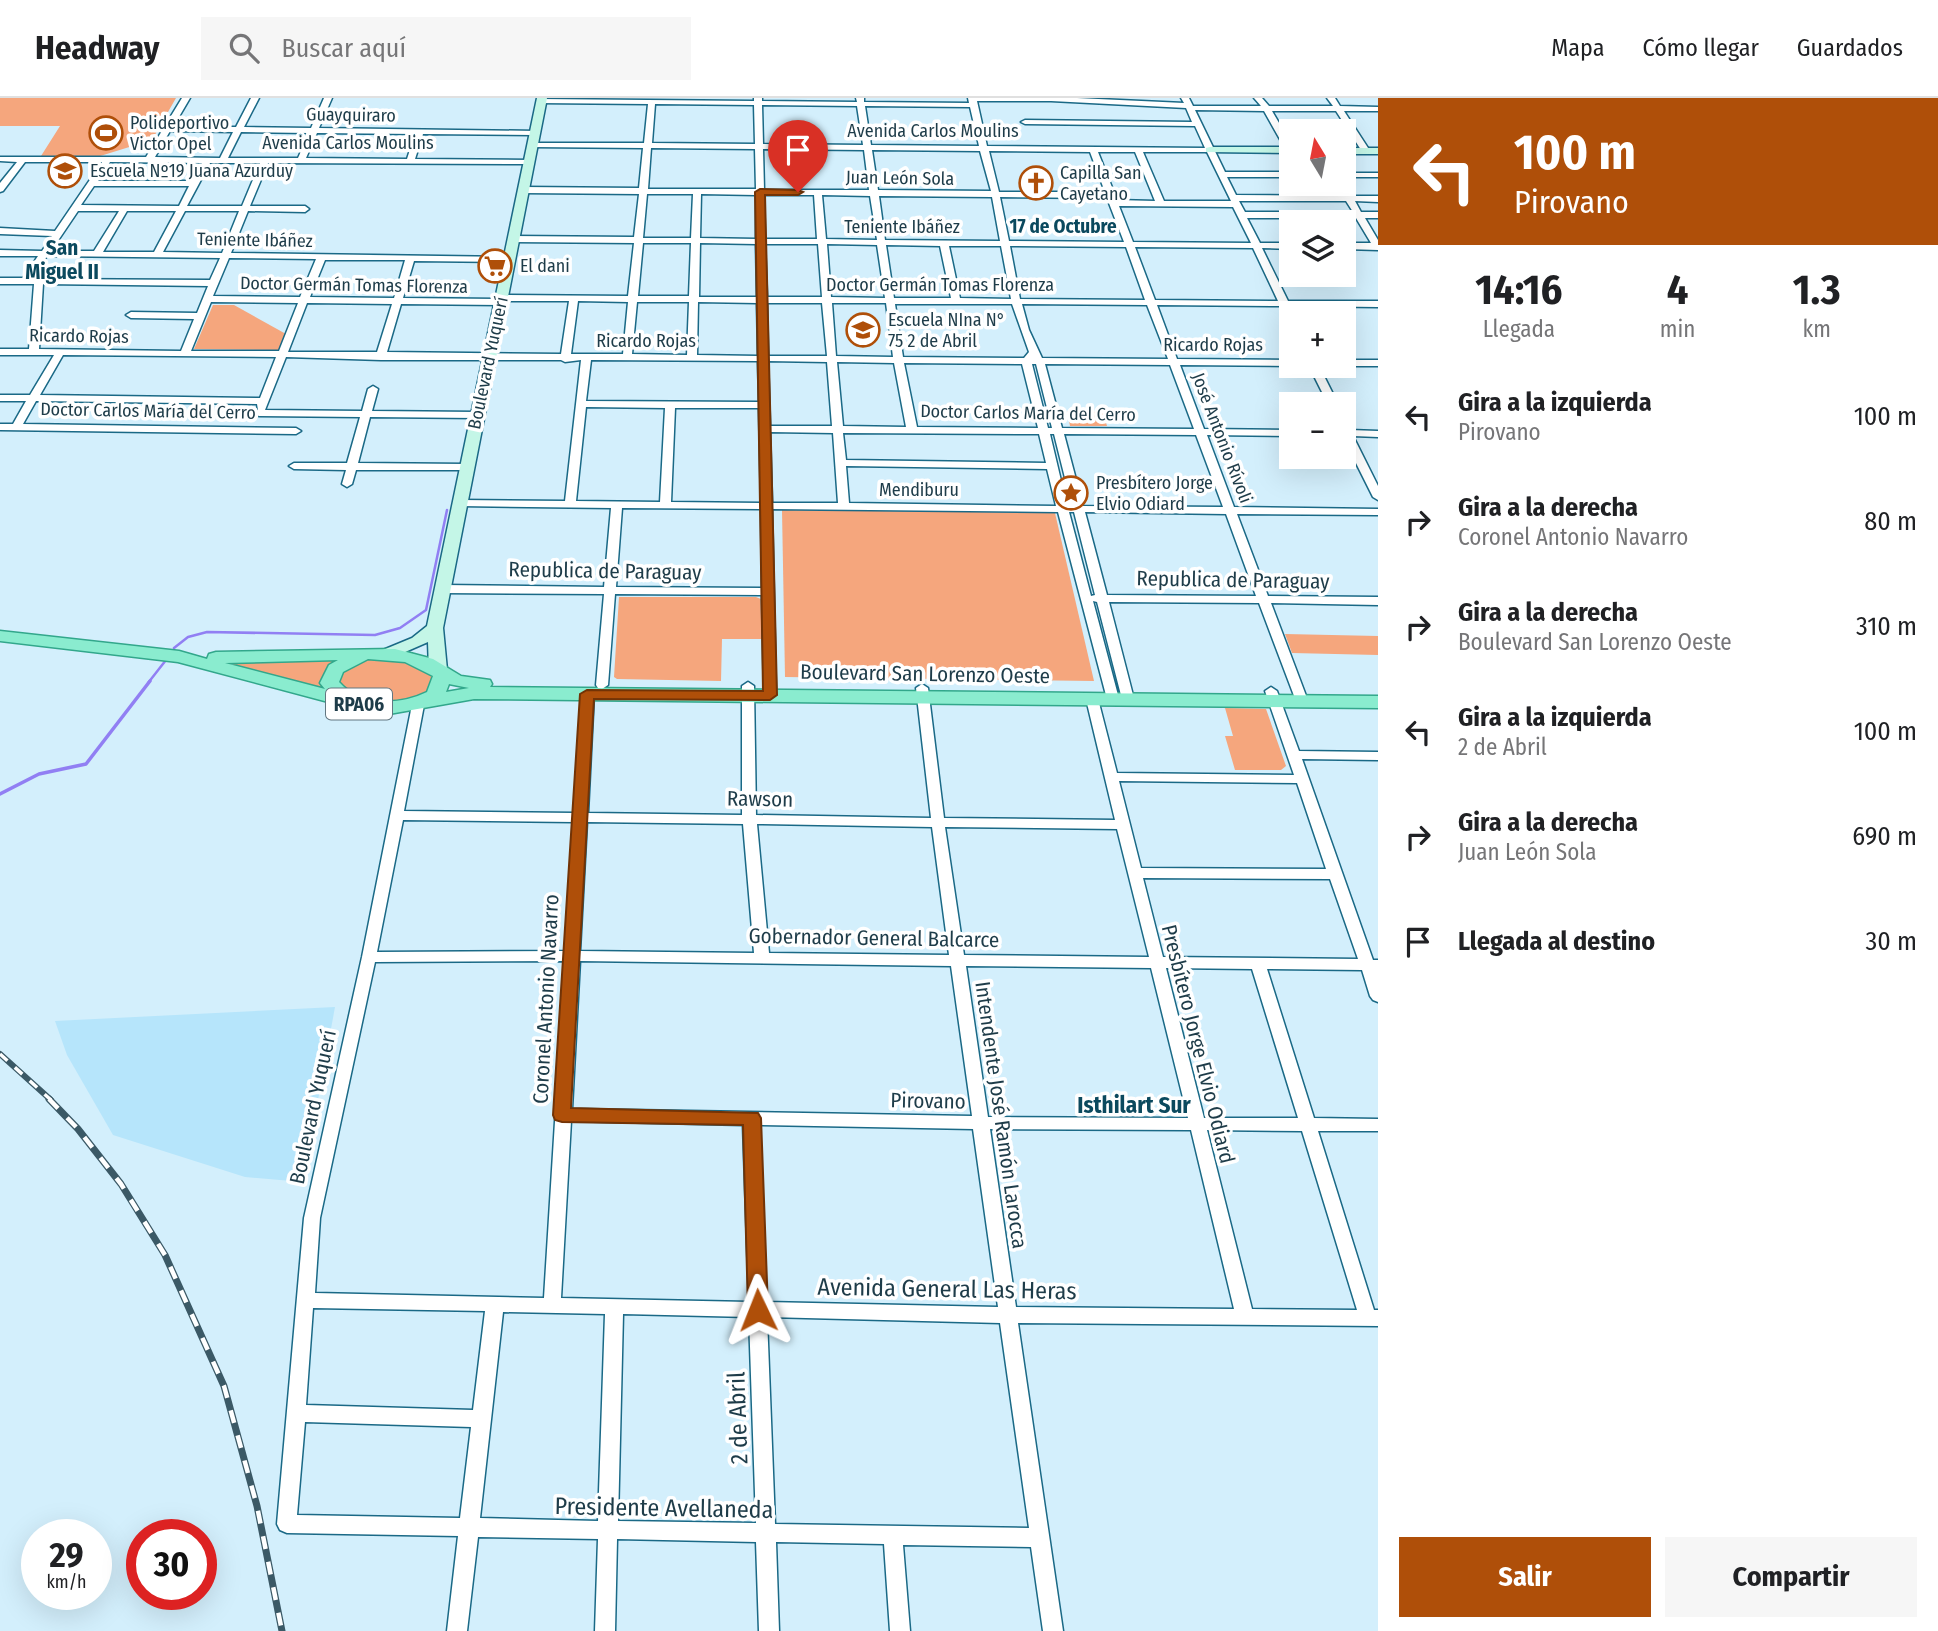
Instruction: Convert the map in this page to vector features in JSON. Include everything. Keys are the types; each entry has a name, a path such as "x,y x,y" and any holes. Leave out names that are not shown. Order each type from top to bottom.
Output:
{"main road":[{"name":"Boulevard Yuquerí","path":"440,673 435,628 541,100"},
{"name":"Avenida Carlos Moulins","path":"1210,150 1279,150"},
{"path":"388,654 418,642 435,628"},
{"name":"RPA06","path":"0,636 179,657 220,659 388,654 412,659 440,673"},
{"name":"RPA06","path":"347,701 335,693 330,685 331,674 337,666 364,654"},
{"name":"RPA06","path":"179,657 347,701 383,706 424,702"},
{"path":"424,702 440,689 440,673"},
{"name":"Boulevard San Lorenzo Oeste","path":"440,673 457,681 479,684 595,690"},
{"name":"Boulevard San Lorenzo Oeste","path":"424,702 474,693 595,690 1273,696 1378,692"},
{"name":"Boulevard San Lorenzo Oeste","path":"923,692 1092,699 1119,694"},
{"name":"Boulevard San Lorenzo Oeste","path":"1300,696 1378,702"}],"street":[{"path":"149,160 186,98"},
{"path":"223,160 255,98"},
{"path":"301,160 328,98"},
{"path":"541,100 861,101 1031,98 1266,109 1378,109"},
{"path":"1258,98 1279,130"},
{"path":"1332,98 1372,151"},
{"path":"1057,99 1065,122"},
{"path":"627,359 652,100"},
{"path":"972,100 996,194 1062,508 1087,598 1119,694"},
{"path":"758,101 770,691"},
{"path":"861,101 899,361 912,430"},
{"path":"1187,104 1283,301"},
{"path":"1025,122 1197,124"},
{"name":"Guayquiraro","path":"167,129 534,133"},
{"path":"410,161 420,131"},
{"name":"Avenida Carlos Moulins","path":"532,145 1210,150"},
{"name":"José Antonio Rívoli","path":"1093,149 1300,696"},
{"path":"1138,149 1161,204"},
{"name":"Avenida Carlos Moulins","path":"0,159 528,162"},
{"path":"0,189 23,159"},
{"path":"26,281 108,159"},
{"path":"184,355 265,160"},
{"path":"157,255 207,161"},
{"path":"1221,174 1279,175"},
{"path":"1356,175 1378,175"},
{"path":"91,183 194,184"},
{"name":"Juan León Sola","path":"523,190 996,194 1161,204 1378,199"},
{"path":"692,359 697,192"},
{"path":"818,192 844,506"},
{"path":"1347,196 1378,247"},
{"path":"74,208 305,209"},
{"path":"97,254 124,209"},
{"path":"1241,215 1378,215"},
{"path":"0,231 57,234"},
{"name":"Teniente Ibáñez","path":"513,239 1279,246"},
{"path":"944,243 956,301"},
{"path":"1356,246 1378,247"},
{"name":"Teniente Ibáñez","path":"0,253 509,259"},
{"path":"248,430 265,401 284,356 321,257"},
{"path":"382,357 410,258"},
{"path":"0,281 212,283"},
{"path":"34,353 39,281"},
{"path":"565,359 574,298"},
{"name":"Doctor Germán Tomas Florenza","path":"207,299 397,301 633,298 1279,304"},
{"name":"Doctor Germán Tomas Florenza","path":"1356,304 1378,304"},
{"path":"131,315 199,316"},
{"name":"Ricardo Rojas","path":"0,352 899,361 1029,357"},
{"path":"16,427 60,353"},
{"path":"1029,357 1040,362 1059,432 1102,598 1119,694"},
{"path":"570,504 586,359"},
{"name":"Ricardo Rojas","path":"1040,362 1279,363"},
{"path":"1356,363 1378,363"},
{"path":"347,484 373,389"},
{"path":"0,398 265,401"},
{"path":"581,404 764,405"},
{"path":"665,504 670,404"},
{"name":"Doctor Carlos María del Cerro","path":"259,412 477,415"},
{"name":"Doctor Carlos María del Cerro","path":"0,427 296,431"},
{"name":"Doctor Carlos María del Cerro","path":"765,429 1279,433"},
{"path":"1356,432 1378,433"},
{"path":"1356,453 1378,497"},
{"path":"841,463 1053,466"},
{"path":"294,466 466,467"},
{"name":"Mendiburu","path":"460,503 1378,512"},
{"name":"Coronel Antonio Navarro","path":"551,1306 580,817 610,590 617,504"},
{"name":"Republica de Paraguay","path":"443,589 768,592"},
{"name":"Republica de Paraguay","path":"1087,598 1378,601"},
{"path":"748,691 748,803 762,957"},
{"name":"Intendente José Ramón Larocca","path":"923,692 938,823 982,1123 1006,1315 1053,1631"},
{"path":"1273,696 1336,874 1373,965 1378,996"},
{"name":"Presbítero Jorge Elvio Odiard","path":"1092,699 1155,962 1245,1316"},
{"name":"Boulevard Yuquerí","path":"287,1524 312,1218 369,957 396,815 424,702"},
{"path":"1294,755 1378,756"},
{"path":"1111,777 1302,779"},
{"name":"Rawson","path":"396,815 1123,825"},
{"path":"1134,873 1336,874"},
{"name":"Gobernador General Balcarce","path":"369,957 762,957 1373,965"},
{"path":"1258,963 1308,1125 1373,1318"},
{"name":"Pirovano","path":"562,1115 982,1123 1378,1125"},
{"name":"2 de Abril","path":"751,1118 769,1631"},
{"name":"Avenida General Las Heras","path":"304,1300 1006,1315 1373,1318"},
{"path":"457,1631 495,1305"},
{"path":"605,1631 614,1307"},
{"path":"295,1413 481,1419"},
{"name":"Presidente Avellaneda","path":"287,1524 1040,1538"},
{"path":"893,1537 900,1631"}],"shaded area":[{"name":"Polideportivo Victor Opel","path":"0,98 176,98 152,140 97,157 41,156 60,126 0,126"},
{"path":"213,305 234,305 286,334 280,350 194,349"},
{"path":"1067,411 1103,412 1107,426 1070,426"},
{"path":"782,510 1055,513 1094,681 785,677"},
{"path":"619,597 756,597 766,601 766,639 722,639 721,681 617,679 614,677"},
{"path":"1285,634 1378,636 1378,655 1292,653"},
{"path":"364,658 406,662 429,670 435,681 421,697 400,705 356,699 336,679 343,666"},
{"path":"237,660 341,660 324,689 233,665"},
{"path":"1225,708 1266,709 1286,766 1281,770 1235,770 1225,736 1233,736"},
{"path":"335,1007 303,1182 245,1177 113,1135 67,1055 55,1021"}],"waterway":[{"path":"174,648 188,637 207,632 375,635 400,628 426,610 447,510"},
{"path":"148,683 166,660"},
{"path":"0,794 39,774 86,764 150,681"}],"railway":[{"path":"0,1054 51,1100"},
{"path":"49,1099 78,1129 121,1184 165,1255 224,1386 257,1506 282,1631"}],"place":[{"name":"Polideportivo Victor Opel","path":"106,133"},
{"name":"Escuela Nº19 Juana Azurduy","path":"65,171"},
{"name":"Capilla San Cayetano","path":"1036,183"},
{"name":"El dani","path":"495,266"},
{"name":"Escuela NIna N° 75 2 de Abril","path":"863,330"},
{"name":"Presbítero Jorge Elvio Odiard","path":"1071,493"}],"district":[{"name":"17 de Octubre","path":"1063,226"},
{"name":"San Miguel II","path":"62,260"},
{"name":"Isthilart Sur","path":"1134,1105"}],"route":[{"path":"758,1310 751,1118 562,1115 587,694 770,695 760,192 798,192"}]}
